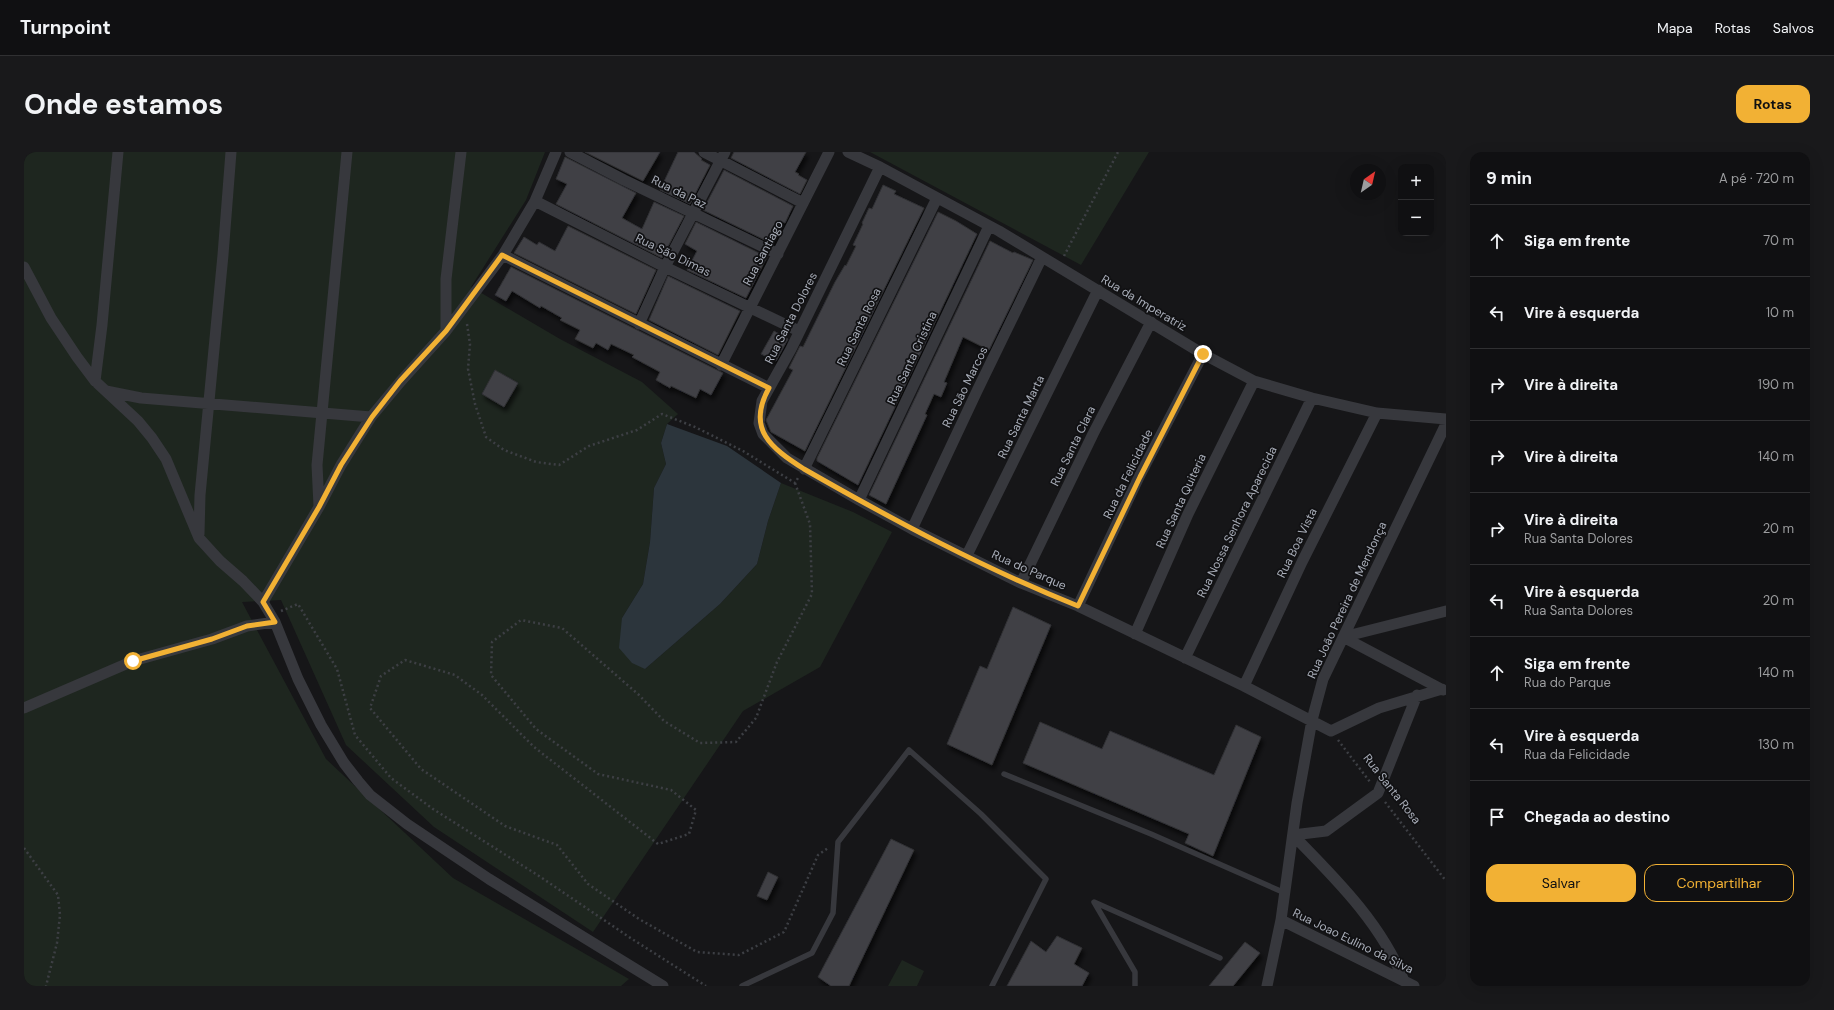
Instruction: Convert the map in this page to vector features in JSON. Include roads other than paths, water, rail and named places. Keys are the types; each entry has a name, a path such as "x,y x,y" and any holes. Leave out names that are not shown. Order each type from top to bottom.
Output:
{"street":[{"path":"95,380 102,325 118,152"},
{"path":"199,538 200,495 223,255 231,152"},
{"path":"319,507 317,465 347,152"},
{"path":"446,331 446,279 461,152"},
{"path":"263,602 319,507 341,465 372,417 400,381 446,331 502,255 535,201 556,152"},
{"name":"Rua da Paz","path":"570,152 778,254"},
{"path":"704,152 722,156 803,203"},
{"name":"Rua Santiago","path":"721,365 829,152"},
{"name":"Rua da Imperatriz","path":"848,152 880,167 989,226 1203,354 1254,382 1312,398 1377,413 1446,419"},
{"path":"639,324 665,267 694,214 722,156"},
{"name":"Rua Santa Dolores","path":"804,469 787,458 763,434 759,423 762,401 799,331 880,167"},
{"name":"Rua Santa Rosa","path":"804,469 937,198"},
{"name":"Rua São Dimas","path":"535,201 665,267 799,331"},
{"name":"Rua Santa Cristina","path":"859,500 989,226"},
{"path":"502,255 769,388"},
{"name":"Rua São Marcos","path":"912,529 1042,257"},
{"path":"24,267 51,318 77,358 105,391 138,421 166,459 199,538 220,561 243,581 263,602 273,619 298,679 321,725 344,763 370,795 407,824 489,880 659,985"},
{"name":"Rua Santa Marta","path":"967,555 1098,290"},
{"name":"Rua Santa Clara","path":"1021,583 1093,434 1151,322"},
{"name":"Rua da Felicidade","path":"1078,606 1140,477 1203,354"},
{"name":"Rua Santa Quiteria","path":"1135,634 1188,514 1254,382"},
{"path":"105,391 141,398 208,402 322,414 372,417"},
{"name":"Rua Nossa Senhora Aparecida","path":"1185,658 1312,398"},
{"name":"Rua Boa Vista","path":"1244,686 1302,562 1377,413"},
{"name":"Rua João Pereira de Mendonça","path":"1267,986 1285,893 1312,720 1323,679 1446,424"},
{"name":"Rua do Parque","path":"804,469 912,529 1021,583 1078,606 1312,720"},
{"path":"1343,637 1446,611"},
{"path":"24,708 133,661 212,639 247,626 273,619"},
{"path":"1343,637 1444,690"},
{"path":"1312,720 1331,732 1372,711 1417,695 1444,690"},
{"path":"1293,835 1326,831 1378,793 1417,695"},
{"path":"1293,835 1334,878 1363,913 1395,959 1409,984"},
{"name":"Rua Joao Eulino da Silva","path":"1280,920 1409,984"}],"lane":[{"path":"742,986 812,953 833,913 838,842 909,750 981,814 1046,879 992,986"},
{"path":"1004,774 1151,834 1285,893"},
{"path":"1135,986 1135,972 1094,902 1220,958"}]}
